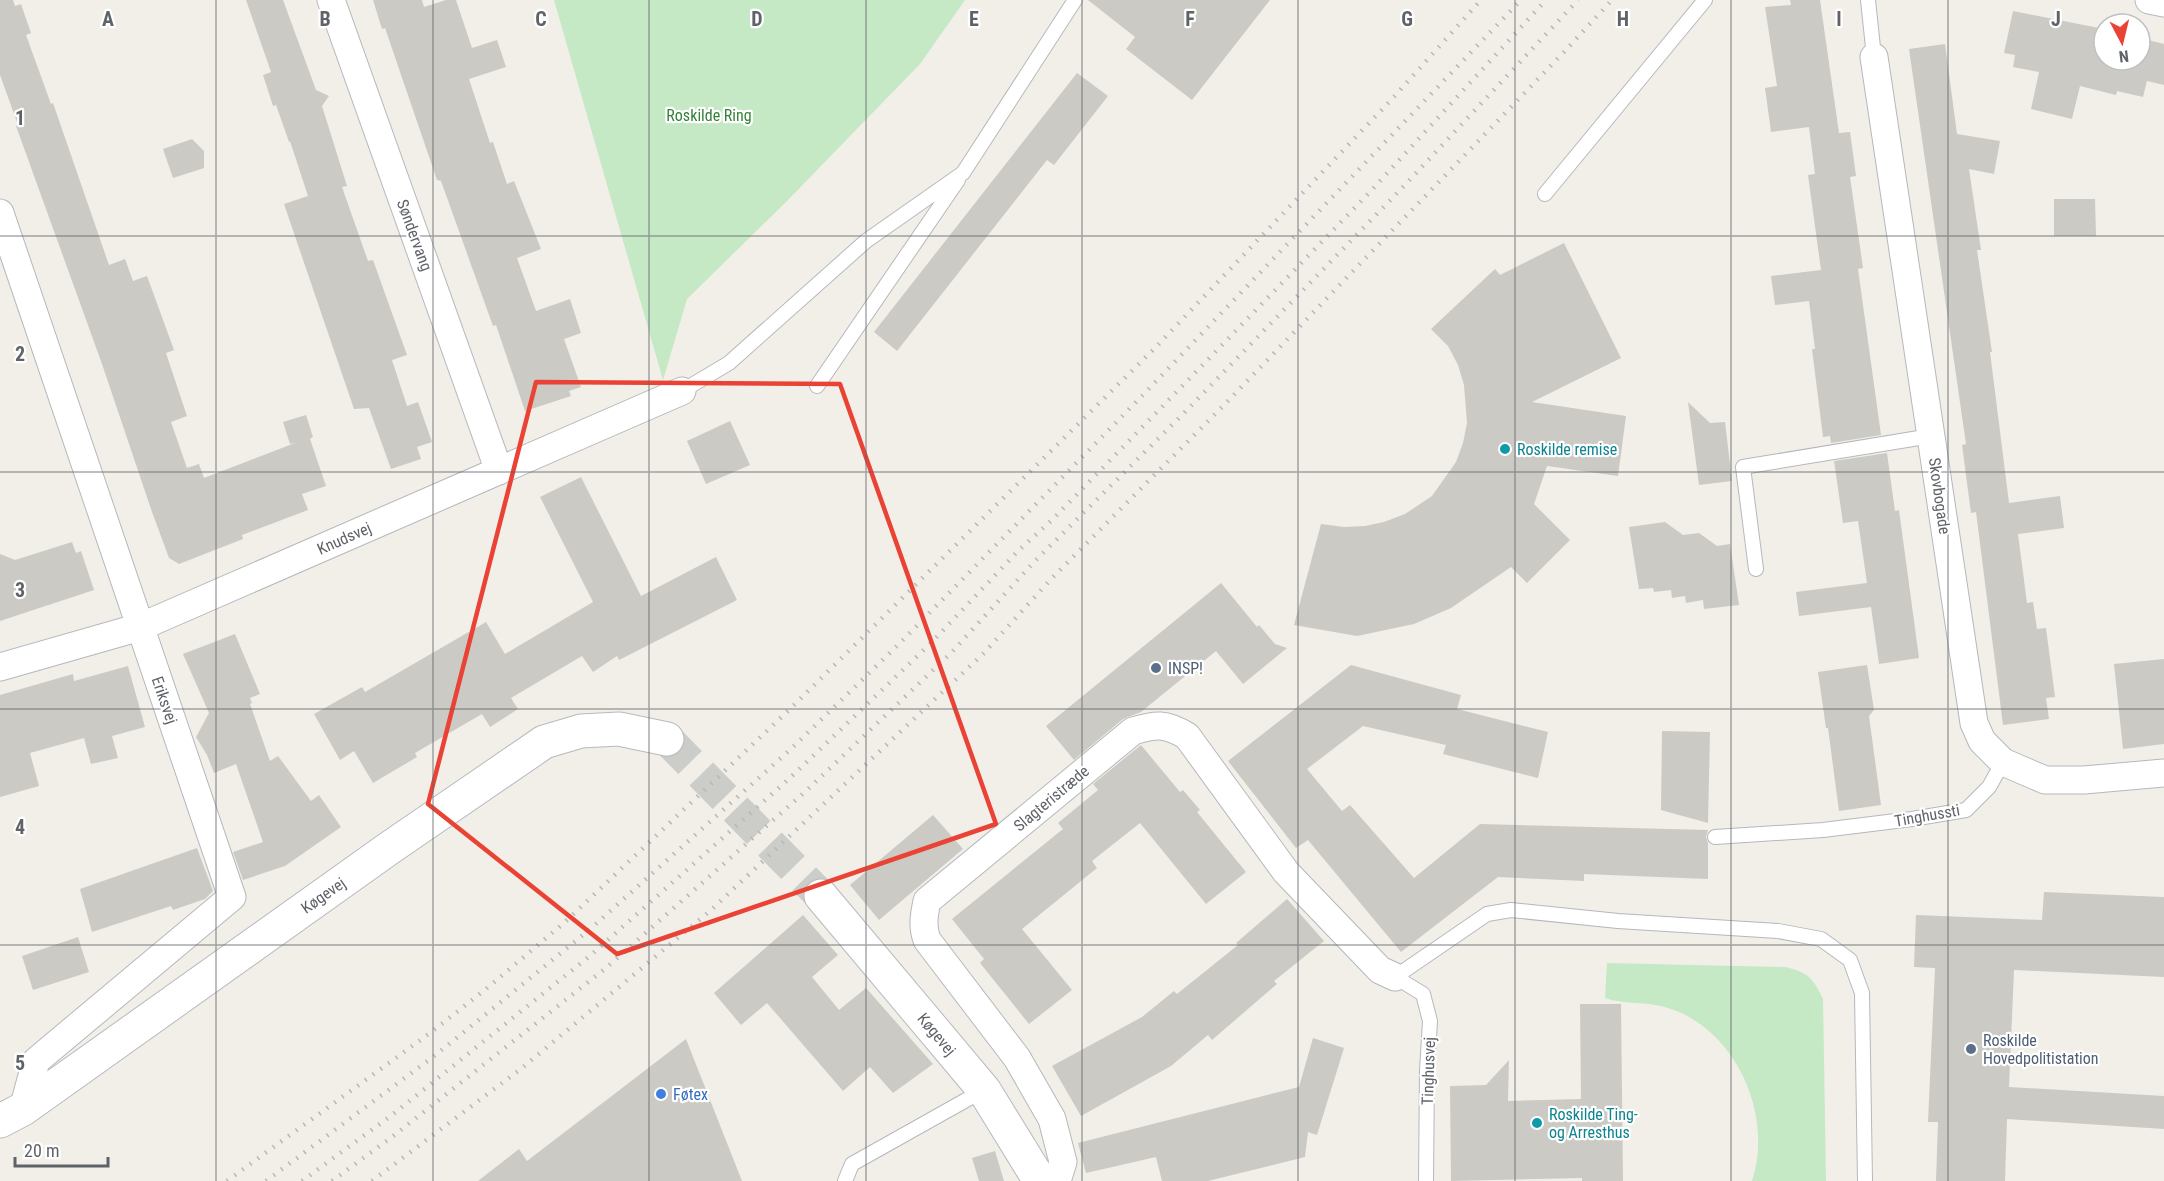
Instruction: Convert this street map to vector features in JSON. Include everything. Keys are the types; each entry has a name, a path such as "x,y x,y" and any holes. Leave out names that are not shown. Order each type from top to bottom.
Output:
{"main road":[{"name":"Køgevej","path":"12,1115 378,856 544,742 581,731 619,729 667,739"},
{"name":"Køgevej","path":"821,896 984,1090 1040,1181"}],"street":[{"name":"Søndervang","path":"331,0 499,471"},
{"path":"2150,0 2164,3"},
{"name":"Skovbogade","path":"1874,57 1974,723 1982,741 2003,762 2045,780 2084,780 2164,773"},
{"name":"Eriksvej","path":"0,213 232,897 36,1061 12,1115"},
{"name":"Knudsvej","path":"0,667 140,627 682,391"},
{"name":"Slagteristræde","path":"1057,1181 1063,1162 1052,1119 1017,1058 927,940 923,930 925,911 927,902 1133,731 1154,725 1172,727 1187,736 1286,872 1380,970 1395,977"}],"lane":[{"path":"817,386 963,173 1075,0"},
{"path":"1545,194 1705,0"},
{"path":"1868,0 1874,57"},
{"path":"682,391 729,363 866,241 963,173"},
{"path":"1756,569 1743,467 1931,435"},
{"name":"Tinghussti","path":"1715,837 1823,830 1966,810 1989,787 2003,762"},
{"path":"1395,977 1487,914 1511,910 1629,922 1778,931 1821,939 1850,960 1862,993 1866,1181"},
{"name":"Tinghusvej","path":"1395,977 1423,994 1430,1021 1426,1181"},
{"path":"845,1181 852,1164 984,1090"}],"highlighted area":[{"path":"536,382 840,384 996,824 617,954 428,804"}],"green space":[{"name":"Roskilde Ring","path":"554,0 965,0 920,64 786,202 687,299 663,380"},
{"path":"1607,963 1785,967 1809,977 1823,999 1826,1181 1752,1181 1757,1155 1758,1129 1753,1103 1744,1078 1730,1055 1713,1035 1692,1019 1668,1008 1605,998"}],"building":[{"path":"0,0 13,0 15,6 21,4 31,33 26,35 51,104 53,103 109,265 125,259 133,281 147,276 174,350 166,353 187,416 171,422 187,468 199,464 204,478 295,443 290,444 283,422 306,415 313,437 310,439 326,486 302,494 308,510 242,535 243,539 179,564 169,558 0,75"},
{"path":"246,0 283,0 316,90 329,96 322,106 347,186 342,187 368,261 373,260 407,355 392,360 407,406 418,402 432,442 417,447 421,459 391,469 369,408 354,409 284,204 308,196 290,141 276,105 273,106 263,75 271,72"},
{"path":"373,0 422,0 424,7 446,0 456,0 472,48 497,40 506,67 469,79 490,143 493,142 507,184 514,181 541,249 517,258 536,311 570,299 581,333 564,339 581,387 569,391 571,396 525,411 496,325 493,326 441,181 437,180 385,28 382,29"},
{"path":"1088,0 1270,0 1192,100 1126,49 1135,37"},
{"path":"1790,0 1820,0 1839,133 1850,132 1856,176 1850,177 1863,268 1858,269 1881,435 1831,443 1830,436 1823,437 1812,349 1815,349 1809,301 1775,305 1771,276 1821,270 1808,175 1815,174 1809,127 1771,132 1765,88 1777,86 1765,7 1791,5"},
{"path":"2013,11 2092,27 2092,72 2152,72 2152,41 2164,44 2164,85 2147,81 2143,97 2117,91 2116,95 2080,86 2072,119 2031,109 2039,72 2013,67 2015,55 2004,53"},
{"path":"1945,44 1957,134 2000,141 1994,174 1969,169 1981,250 1977,250 1992,352 1990,352 2009,503 2060,496 2064,528 2018,534 2027,603 2033,602 2037,629 2046,628 2055,697 2046,698 2049,719 2003,725 1976,512 1971,513 1962,445 1966,444 1909,49"},
{"path":"1077,73 1108,96 1054,165 1047,160 897,351 874,332"},
{"path":"192,139 204,151 204,168 173,178 163,149"},
{"path":"2054,199 2095,199 2096,236 2054,236"},
{"name":"Roskilde remise","path":"1564,243 1621,358 1532,402 1626,416 1618,476 1547,466 1534,504 1570,540 1527,583 1511,567 1451,608 1414,624 1357,636 1294,625 1321,524 1344,527 1365,526 1405,514 1432,496 1456,462 1467,423 1464,385 1458,365 1448,346 1431,329 1495,269 1500,275"},
{"path":"1688,402 1710,423 1725,422 1732,481 1699,485"},
{"path":"730,421 750,465 706,484 687,441"},
{"path":"1887,453 1895,511 1899,510 1919,658 1879,664 1871,607 1799,616 1796,592 1867,583 1858,521 1843,523 1834,461"},
{"path":"581,477 641,596 716,557 737,600 619,660 617,656 593,672 582,656 511,698 518,709 490,727 482,714 415,753 417,757 373,783 354,751 340,760 314,714 362,687 365,692 486,622 505,654 593,602 540,497"},
{"path":"1665,522 1683,535 1699,533 1717,546 1730,544 1739,605 1704,609 1703,600 1686,603 1685,596 1672,598 1671,590 1654,592 1653,588 1639,589 1629,527"},
{"path":"72,542 76,553 81,551 94,590 0,621 0,554 15,560"},
{"name":"INSP!","path":"1221,583 1257,627 1259,625 1275,644 1287,648 1243,684 1216,651 1141,712 1123,719 1074,760 1046,726"},
{"path":"235,634 260,694 250,698 252,703 250,704 270,761 278,756 311,801 319,795 341,827 285,866 243,880 233,852 263,842 236,764 214,773 196,737 209,713 183,654"},
{"path":"2164,659 2164,744 2123,749 2114,664"},
{"path":"1351,665 1461,695 1457,709 1548,732 1538,778 1443,754 1446,745 1363,726 1307,769 1342,811 1350,805 1414,878 1480,824 1708,830 1706,837 1708,879 1584,874 1584,881 1498,877 1401,952 1308,840 1296,848 1228,761"},
{"path":"1867,665 1874,710 1869,716 1881,805 1839,811 1818,672"},
{"path":"128,666 145,727 112,736 118,758 91,764 84,738 30,753 39,786 0,797 0,695 73,674 74,681"},
{"path":"1662,731 1710,732 1708,823 1661,810"},
{"path":"1141,745 1180,792 1183,790 1200,810 1197,812 1246,872 1206,904 1140,823 1092,861 1097,868 1022,929 1072,990 1029,1024 980,963 984,959 952,919 1063,829 1058,823 1098,790 1093,784"},
{"path":"933,815 963,849 879,920 850,885"},
{"path":"197,848 213,891 205,899 173,910 171,906 92,932 80,889"},
{"name":"Roskilde Hovedpolitistation","path":"2044,892 2164,897 2164,977 2014,970 2009,1087 2164,1096 2164,1129 2007,1119 2005,1181 1936,1181 1938,1122 1928,1122 1935,968 1914,967 1916,915 2042,920"},
{"path":"1287,899 1324,941 1274,981 1277,984 1212,1040 1208,1035 1171,1066 1081,1116 1052,1066 1142,1017 1174,991 1177,994 1238,945 1236,943"},
{"path":"803,915 838,955 812,977 839,1010 866,988 933,1064 893,1093 870,1067 843,1091 767,1003 741,1025 714,993"},
{"path":"78,937 89,972 33,990 22,956"},
{"name":"Roskilde Ting- og Arresthus","path":"1580,1004 1621,1004 1623,1181 1582,1181 1582,1178 1451,1181 1450,1086 1486,1085 1509,1060 1508,1101 1581,1099"},
{"path":"1313,1038 1344,1048 1317,1135 1308,1132 1305,1157 1208,1181 1162,1181 1156,1157 1086,1173 1078,1143 1299,1087"},
{"name":"Føtex","path":"686,1039 742,1181 478,1181 519,1149 527,1161"},
{"path":"995,1151 1004,1181 979,1181 972,1158"}],"tunnel":[{"path":"667,739 821,896"}],"railway":[{"path":"227,1181 430,1033 565,922 790,709 1155,348 1392,99 1481,0"},
{"path":"266,1181 433,1057 588,931 791,749 898,645 1142,396 1521,0"},
{"path":"302,1181 392,1115 591,955 790,778 930,644 1019,550 1051,521 1224,343 1369,193 1546,0"},
{"path":"332,1181 392,1137 606,968 806,791 951,653 1033,563 1184,413 1403,187 1578,0"},
{"path":"372,1181 522,1068 710,911 984,653 1052,578 1226,403 1612,0"}],"place":[{"name":"Roskilde remise","path":"1505,449"},
{"name":"INSP!","path":"1156,668"},
{"name":"Roskilde Hovedpolitistation","path":"1971,1049"},
{"name":"Føtex","path":"661,1094"},
{"name":"Roskilde Ting- og Arresthus","path":"1537,1123"}]}
